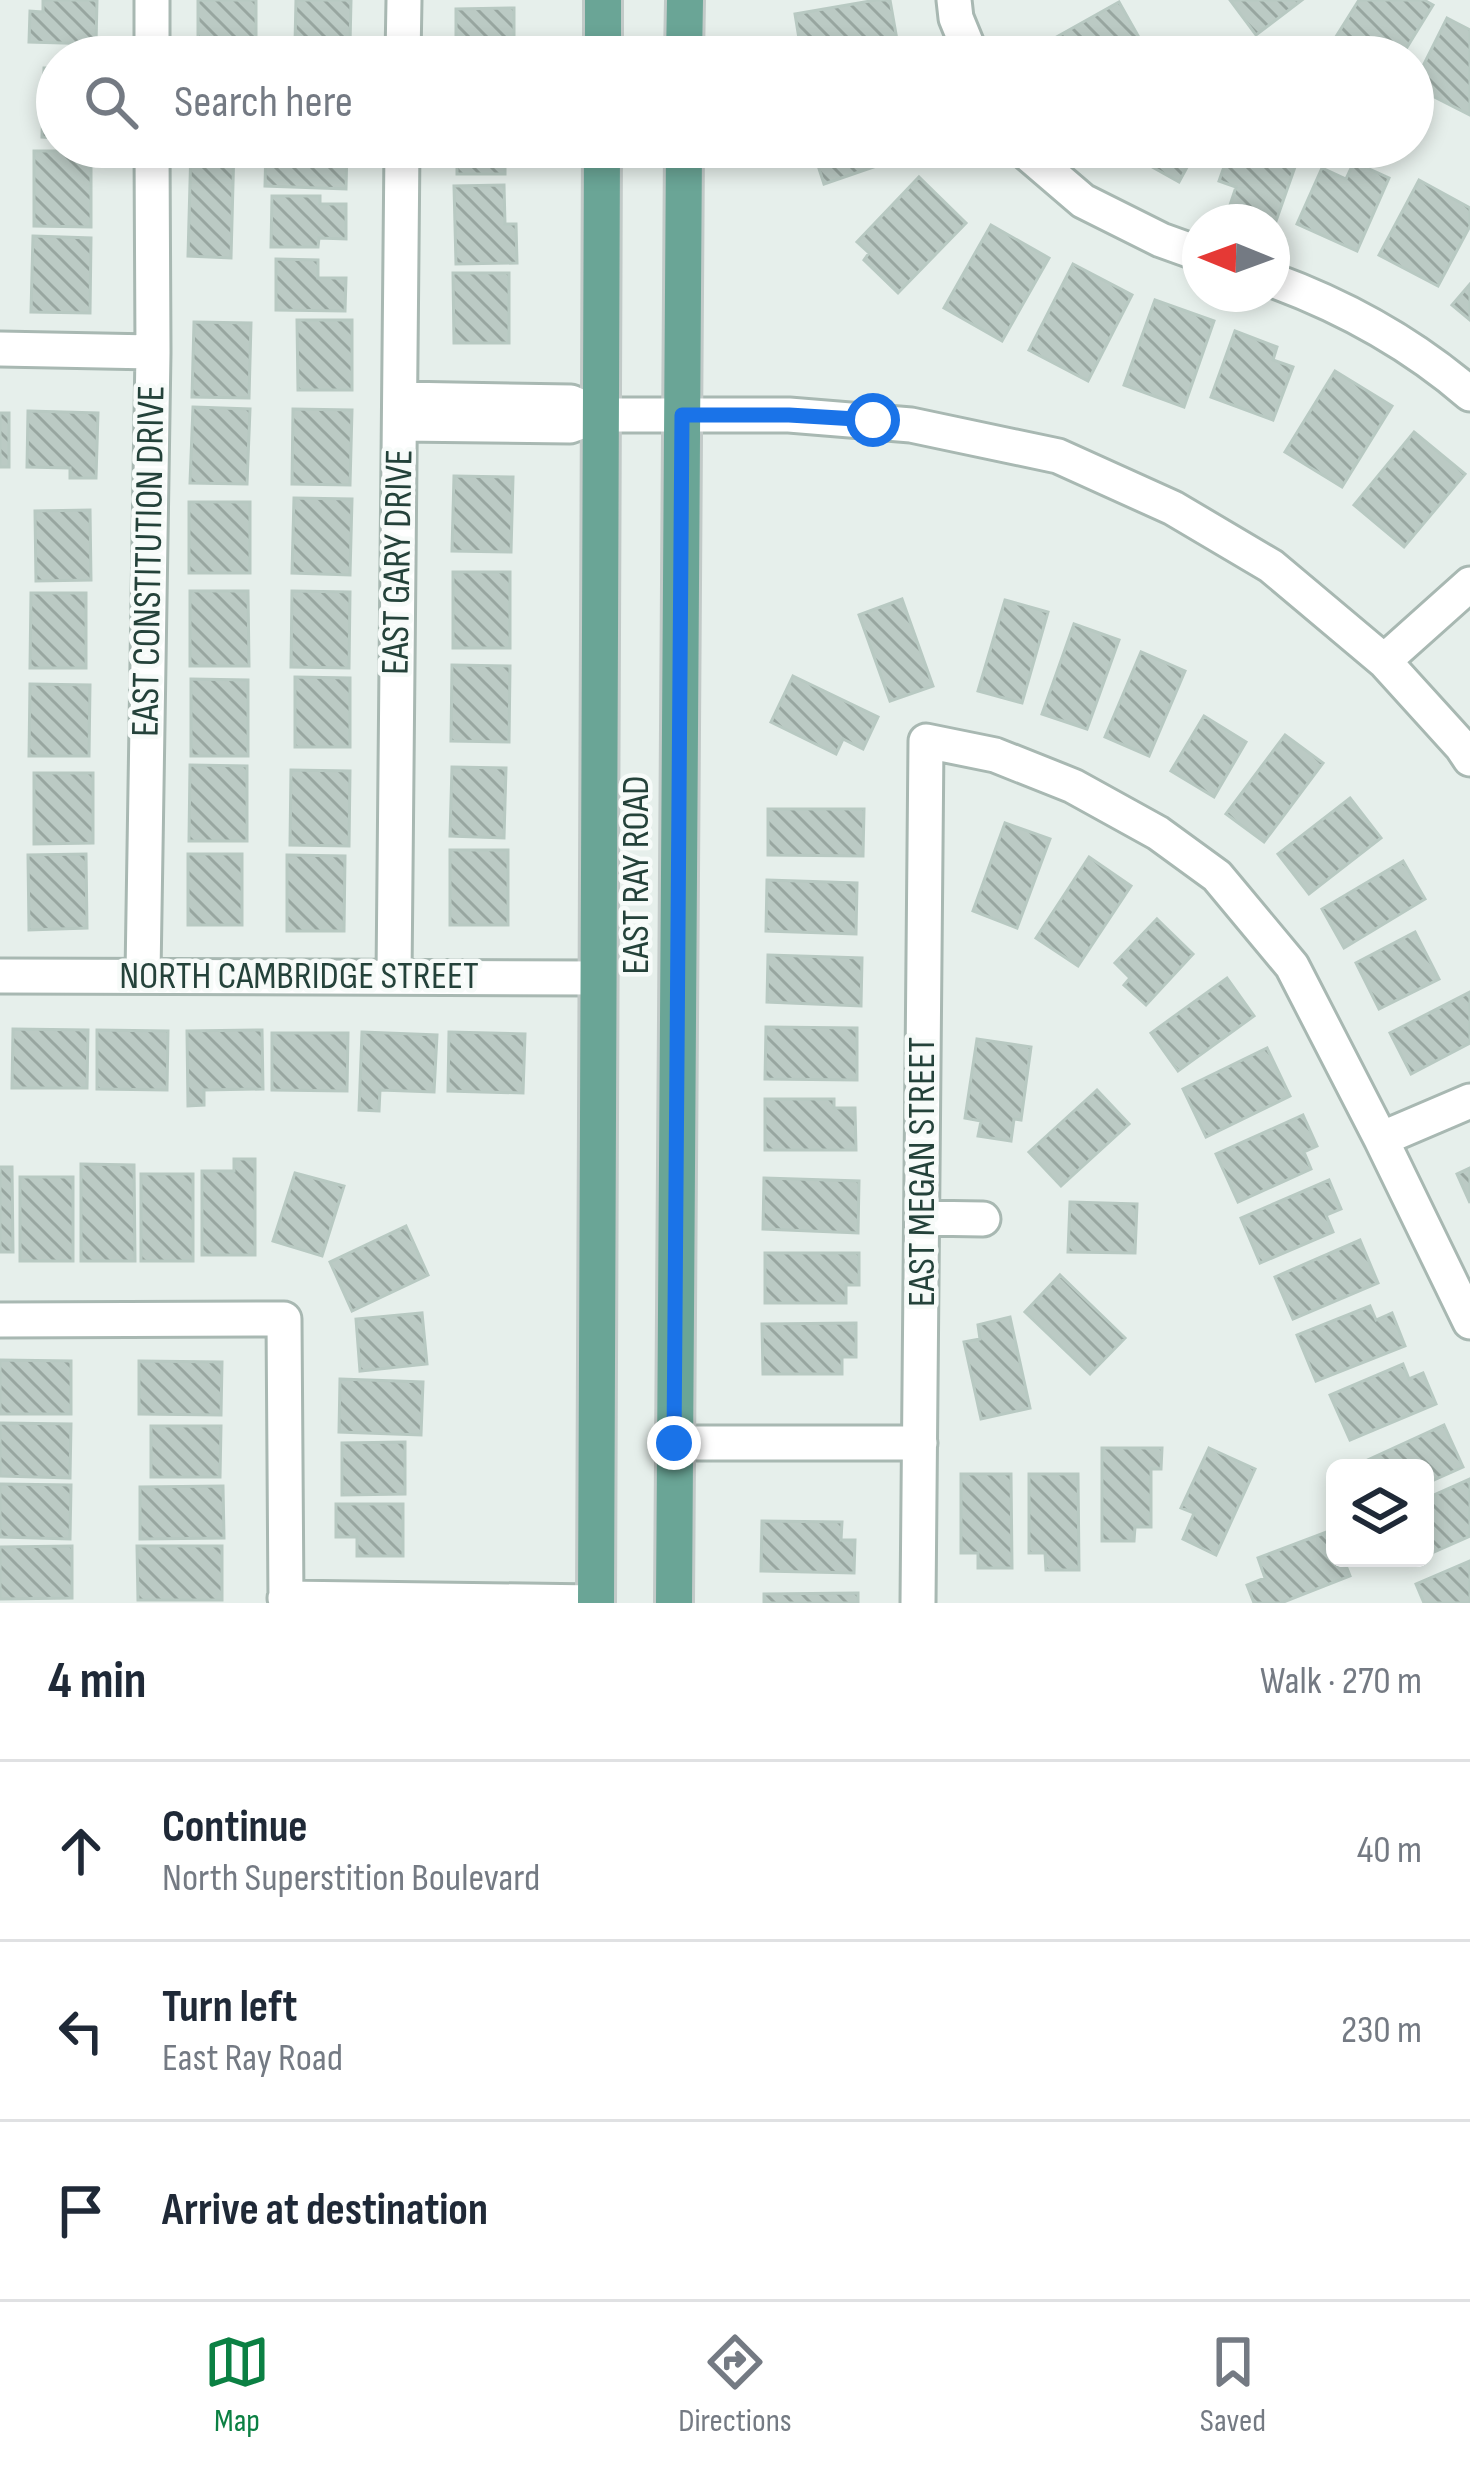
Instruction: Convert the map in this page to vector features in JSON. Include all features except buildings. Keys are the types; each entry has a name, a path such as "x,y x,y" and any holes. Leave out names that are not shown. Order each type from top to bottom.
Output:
{"main road":[{"path":"603,0 603,36"},
{"path":"684,36 685,0"},
{"name":"EAST RAY ROAD","path":"596,1602 602,168"},
{"name":"EAST RAY ROAD","path":"674,1603 684,168"}],"street":[{"path":"152,0 152,36"},
{"path":"403,36 404,0"},
{"path":"954,0 963,36"},
{"name":"EAST CONSTITUTION DRIVE","path":"143,974 152,168"},
{"name":"EAST GARY DRIVE","path":"394,977 402,168"},
{"path":"1044,168 1083,201 1182,248"},
{"path":"1290,287 1376,326 1470,394"},
{"path":"0,349 153,352"},
{"path":"400,411 571,402 600,415 873,420 1058,456 1173,508 1271,566 1384,661 1470,759"},
{"path":"1384,661 1470,584"},
{"name":"EAST MEGAN STREET","path":"919,1603 926,741 995,754 1073,786 1158,833 1217,876 1292,966 1381,1139"},
{"name":"NORTH CAMBRIDGE STREET","path":"0,976 598,978"},
{"path":"1470,1101 1381,1139 1470,1322"},
{"path":"922,1217 983,1219"},
{"path":"0,1320 284,1319 285,1601 596,1602"},
{"path":"674,1443 920,1443"}],"route":[{"path":"674,1443 682,415 873,420"}]}
